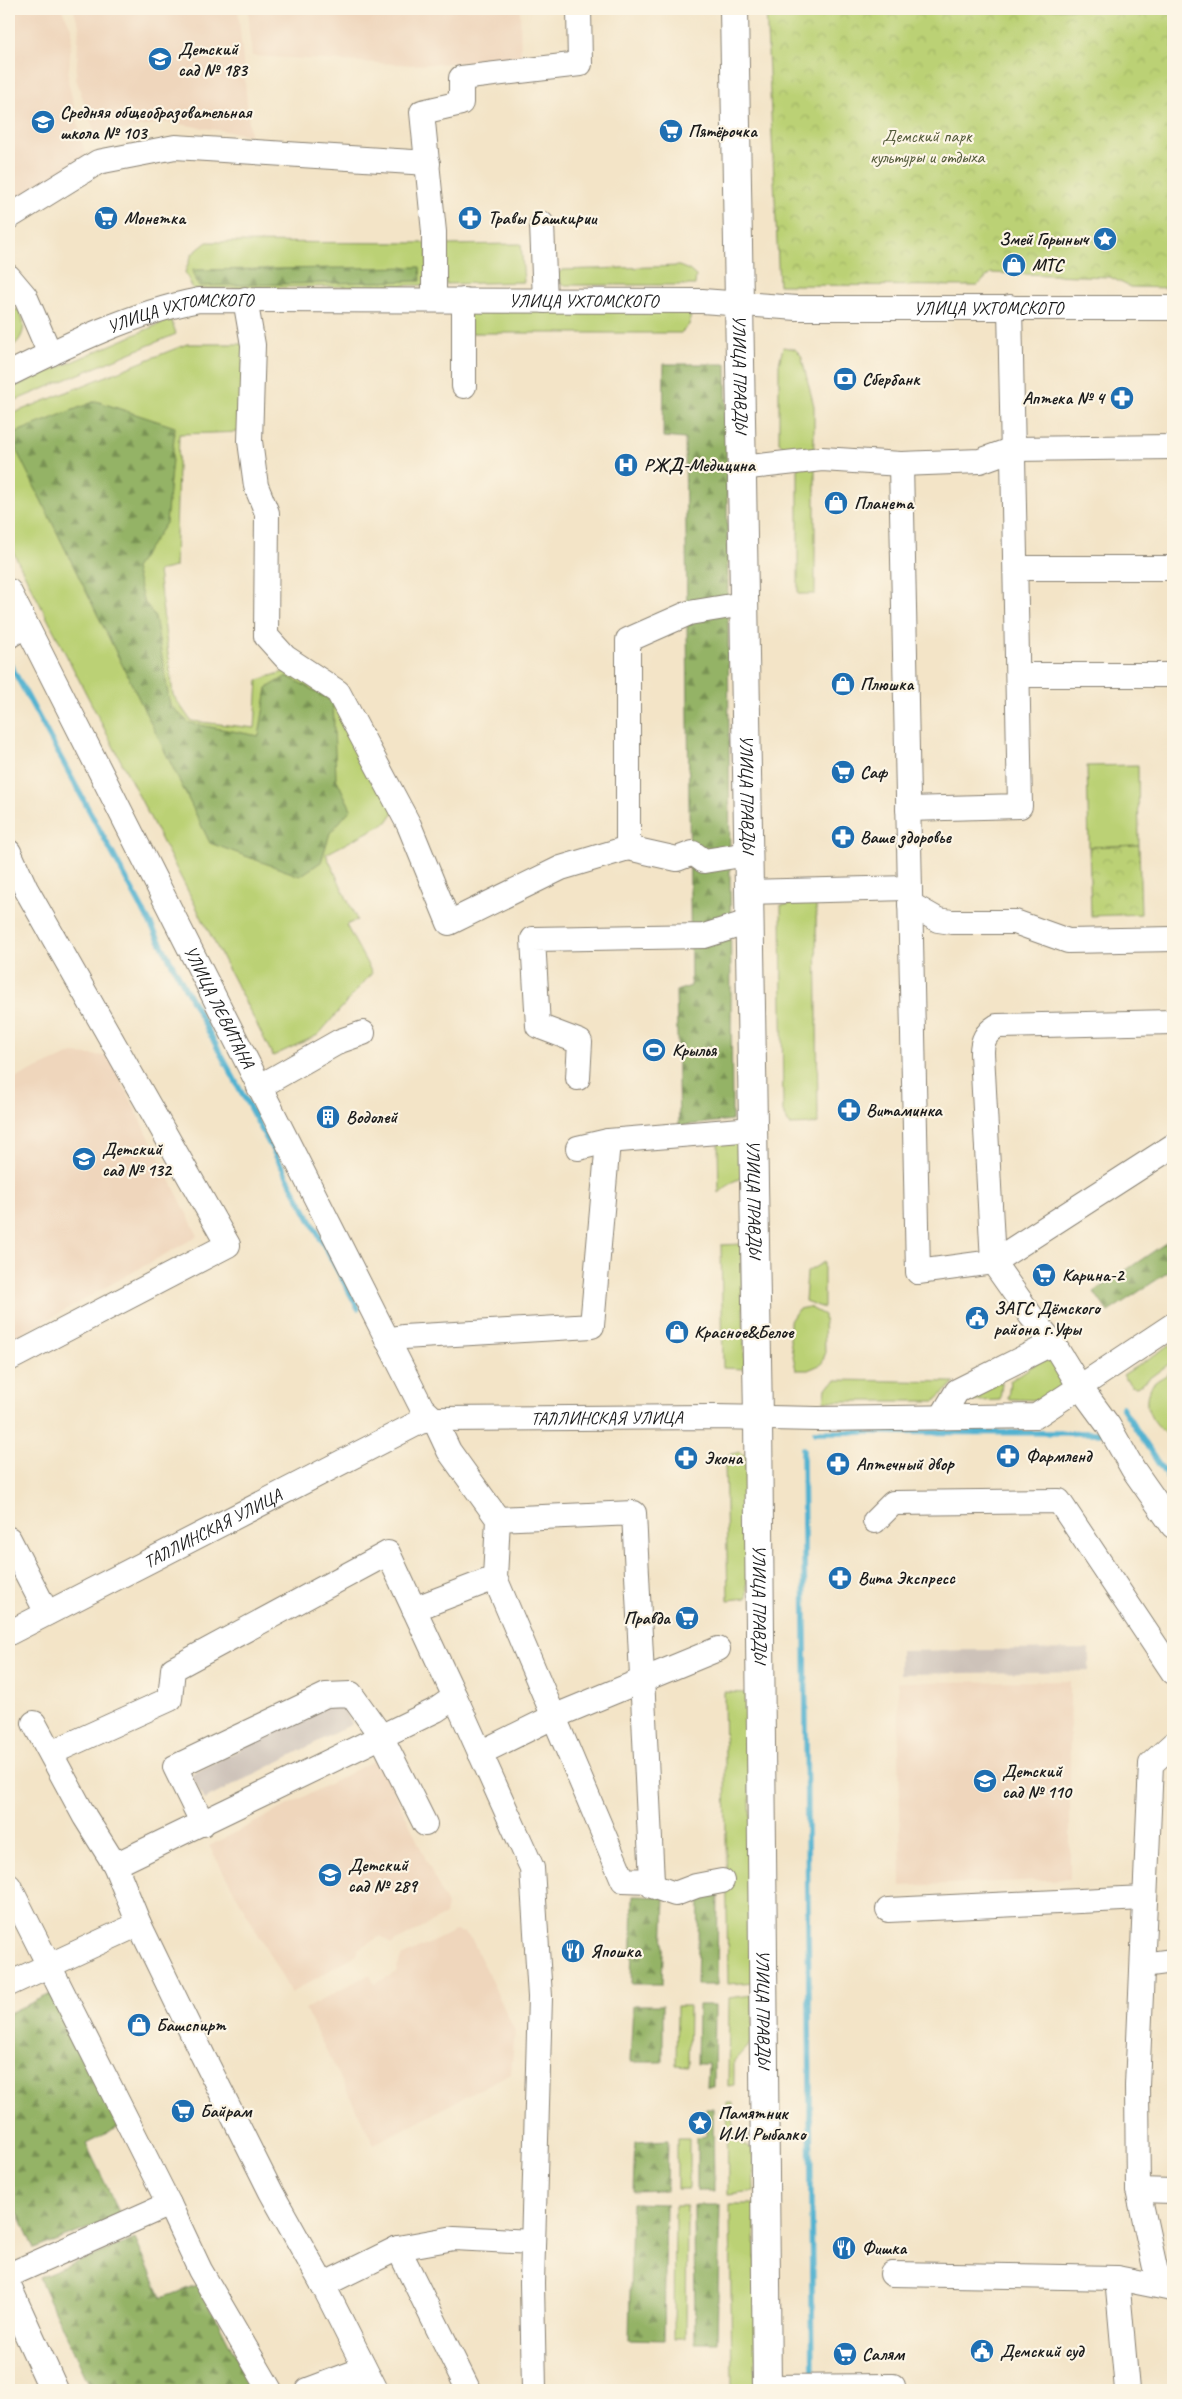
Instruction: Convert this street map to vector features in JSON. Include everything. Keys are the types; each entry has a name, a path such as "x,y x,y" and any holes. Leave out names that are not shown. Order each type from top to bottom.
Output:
{"main road":[{"name":"УЛИЦА ПРАВДЫ","path":"734,9 740,468 758,1418 767,2389"},
{"path":"9,2291 54,2390"}],"street":[{"path":"434,300 434,232 422,112 460,103 461,78 580,64 579,9"},
{"path":"9,217 98,162 175,147 428,163"},
{"path":"542,224 545,301"},
{"path":"9,276 24,296 50,354"},
{"path":"244,299 254,345 250,440 256,486 267,513 266,636 285,656 338,692 409,825 449,923 561,868 628,848 677,859 693,853 704,861 748,854"},
{"name":"УЛИЦА УХТОМСКОГО","path":"9,374 124,321 169,306 199,300 702,301 797,308 1173,308"},
{"path":"464,300 464,386"},
{"path":"908,809 1020,806 1010,308"},
{"path":"740,468 822,459 901,464 980,461 1013,449 1173,447"},
{"path":"901,464 918,1272 993,1262 1173,1146"},
{"path":"1016,568 1173,568"},
{"name":"УЛИЦА ЛЕВИТАНА","path":"9,591 17,630 259,1086 422,1408 434,1419 449,1452 498,1519"},
{"path":"628,848 628,640 689,613 743,604"},
{"path":"1018,675 1173,675"},
{"path":"9,852 26,889 228,1245 9,1359"},
{"path":"748,892 910,896 931,917 945,921 1016,922 1068,941 1173,939"},
{"path":"578,1078 580,1042 538,1026 533,939 704,936 749,922"},
{"path":"1173,1022 997,1026 986,1036 982,1043 993,1262 1031,1316 1053,1343 1080,1387 1108,1425 1133,1469 1173,1526"},
{"path":"259,1086 340,1041 363,1033"},
{"path":"578,1148 608,1141 753,1129"},
{"path":"387,1340 403,1337 592,1326 608,1141"},
{"name":"ТАЛЛИНСКАЯ УЛИЦА","path":"9,1633 420,1422 434,1419 818,1419 1036,1416 1173,1325"},
{"path":"941,1418 957,1391 1053,1343"},
{"path":"875,1521 893,1503 1059,1501 1173,1672"},
{"path":"652,1881 623,1880 495,1578 498,1519 634,1514 652,1881 652,1886 675,1894 696,1886 722,1881"},
{"path":"9,1539 47,1613"},
{"path":"51,1753 170,1699 173,1669 388,1552 532,1868 540,1997 533,2242 534,2390"},
{"path":"414,1609 495,1578"},
{"path":"480,1753 554,1717 718,1648"},
{"path":"203,1824 175,1767 326,1695 351,1694 380,1736 425,1824"},
{"path":"115,1865 436,1710 455,1697"},
{"path":"34,1723 85,1817 115,1865 138,1924 271,2192 323,2285 376,2390"},
{"path":"892,2274 1117,2278 1166,2288 1138,2190 1137,2086 1151,1764 1173,1744"},
{"path":"9,1886 48,1967 169,2204 200,2270 270,2390"},
{"path":"888,1910 1144,1898"},
{"path":"9,1984 138,1924"},
{"path":"1143,1965 1173,1961"},
{"path":"1138,2190 1173,2191"},
{"path":"9,2275 169,2204"},
{"path":"323,2285 398,2248 454,2238 533,2242"},
{"path":"398,2248 467,2387"},
{"path":"1117,2278 1127,2390"},
{"path":"308,2390 364,2369"},
{"path":"767,2389 893,2386"}],"shaded area":[{"name":"Средняя общеобразовательная школа № 103","path":"9,9 62,9 72,30 68,80 87,163 9,210"},
{"name":"Детский сад № 183","path":"73,9 238,9 250,135 166,122 96,136 76,79 79,25"},
{"path":"248,9 520,9 521,60 414,65 252,56"},
{"name":"Детский сад № 132","path":"71,1054 109,1056 198,1236 9,1341 9,1081"},
{"path":"1089,1649 1089,1671 900,1674 900,1651"},
{"name":"Детский сад № 110","path":"1070,1681 1070,1879 901,1886 898,1682"},
{"path":"339,1698 352,1724 204,1800 191,1775"},
{"name":"Детский сад № 289","path":"379,1758 447,1905 445,1915 391,1944 381,1936 358,1949 356,1955 291,1993 209,1846"},
{"name":"Детский сад № 289","path":"455,1931 465,1933 472,1940 515,2031 511,2073 374,2144 305,2009 370,1974 375,1984 396,1972 401,1957"}],"green space":[{"name":"Демский парк культуры и отдыха","path":"766,9 1173,9 1173,288 1130,287 1110,277 991,273 977,286 779,285"},
{"path":"207,242 427,243 427,285 193,289 185,272 192,254"},
{"path":"521,244 524,282 446,284 443,245"},
{"path":"679,266 689,270 696,276 695,285 563,285 556,281 557,274 563,270"},
{"path":"420,267 421,281 198,286 193,270"},
{"path":"469,308 692,308 689,325 681,333 470,333"},
{"path":"18,309 23,320 23,331 18,341 9,349 9,313"},
{"path":"171,319 176,334 9,403 9,389"},
{"path":"187,344 248,344 244,432 179,434 175,567 158,571 173,695 191,721 255,728 258,680 293,669 346,699 400,803 387,822 326,854 357,920 346,925 372,973 318,1035 273,1056 9,544 9,415"},
{"path":"783,347 795,349 801,355 814,406 814,455 795,457 779,442 779,364"},
{"path":"664,364 726,364 732,1120 679,1126 676,991 691,986 685,439 663,437"},
{"path":"96,401 175,427 166,523 135,568 143,600 155,617 170,705 189,723 259,736 267,688 287,676 333,701 336,778 351,809 330,833 321,862 300,876 210,843 9,435"},
{"path":"798,466 815,466 815,594 798,594"},
{"path":"1138,765 1139,845 1089,847 1087,766"},
{"path":"1139,845 1141,914 1091,916 1089,847"},
{"path":"816,903 818,1124 789,1125 783,1112 781,905"},
{"path":"722,1137 739,1140 743,1177 732,1182 719,1193 718,1144"},
{"path":"1173,1238 1173,1269 1108,1312 1094,1292"},
{"path":"741,1244 745,1369 723,1368 721,1245"},
{"path":"824,1262 824,1308 805,1301 807,1272"},
{"path":"809,1307 824,1315 825,1354 822,1364 808,1370 796,1370 790,1341 790,1321 798,1309"},
{"path":"1173,1343 1173,1361 1137,1387 1131,1386 1123,1375"},
{"path":"1049,1355 1068,1377 1056,1393 1050,1397 1036,1400 1008,1399 1010,1381"},
{"path":"1173,1371 1173,1437 1160,1429 1150,1415 1147,1400 1153,1384"},
{"path":"836,1380 955,1382 935,1401 824,1401 826,1388"},
{"path":"1002,1382 1000,1400 959,1402 992,1384"},
{"path":"739,1452 746,1456 747,1598 728,1600 725,1460 729,1455"},
{"path":"724,1692 747,1693 755,1982 728,1984"},
{"path":"718,1889 717,1985 697,1985 699,1898"},
{"path":"633,1896 665,1897 662,1984 631,1984"},
{"path":"51,1994 119,2127 86,2144 121,2216 34,2249 9,2192 9,2013"},
{"path":"752,1995 753,2040 734,2061 734,2085 728,2086 729,1998"},
{"path":"633,2005 663,2005 663,2062 630,2062"},
{"path":"698,2005 715,2005 714,2087 707,2087 708,2064 697,2064"},
{"path":"677,2006 689,2006 688,2066 676,2065"},
{"path":"727,2103 733,2103 734,2139 753,2150 754,2191 728,2194"},
{"path":"706,2109 713,2109 714,2191 697,2191 697,2137 706,2136"},
{"path":"677,2138 689,2138 689,2189 677,2189"},
{"path":"668,2140 667,2190 633,2191 635,2142"},
{"path":"632,2203 666,2204 664,2340 629,2339"},
{"path":"730,2204 755,2204 756,2390 732,2390"},
{"path":"694,2205 720,2205 717,2343 695,2343"},
{"path":"675,2206 687,2206 686,2339 674,2339"},
{"path":"135,2239 162,2298 199,2284 253,2390 92,2390 39,2278"}],"waterway":[{"path":"9,662 358,1308"},
{"path":"1122,1407 1173,1486"},
{"path":"815,1432 1103,1433"},
{"path":"803,1449 813,2382"}],"place":[{"name":"Детский сад № 183","path":"160,59"},
{"name":"Средняя общеобразовательная школа № 103","path":"43,122"},
{"name":"Пятёрочка","path":"671,131"},
{"name":"Монетка","path":"106,218"},
{"name":"Травы Башкирии","path":"470,218"},
{"name":"Змей Горыныч","path":"1105,239"},
{"name":"МТС","path":"1014,265"},
{"name":"Сбербанк","path":"845,379"},
{"name":"Аптека № 4","path":"1122,398"},
{"name":"РЖД-Медицина","path":"626,465"},
{"name":"Планета","path":"836,503"},
{"name":"Плюшка","path":"843,684"},
{"name":"Саф","path":"843,772"},
{"name":"Ваше здоровье","path":"843,837"},
{"name":"Крылья","path":"654,1050"},
{"name":"Витаминка","path":"849,1110"},
{"name":"Водолей","path":"328,1117"},
{"name":"Детский сад № 132","path":"84,1159"},
{"name":"Карина-2","path":"1044,1275"},
{"name":"ЗАГС Дёмского района г.Уфы","path":"977,1318"},
{"name":"Красное&Белое","path":"677,1332"},
{"name":"Фармленд","path":"1008,1456"},
{"name":"Экона","path":"686,1458"},
{"name":"Аптечный двор","path":"838,1464"},
{"name":"Вита Экспресс","path":"840,1578"},
{"name":"Правда","path":"687,1618"},
{"name":"Детский сад № 110","path":"985,1781"},
{"name":"Детский сад № 289","path":"330,1875"},
{"name":"Япошка","path":"573,1951"},
{"name":"Башспирт","path":"139,2025"},
{"name":"Байрам","path":"183,2111"},
{"name":"Памятник И.И. Рыбалко","path":"700,2123"},
{"name":"Фишка","path":"844,2248"},
{"name":"Демский суд","path":"982,2351"},
{"name":"Салям","path":"845,2354"}]}
